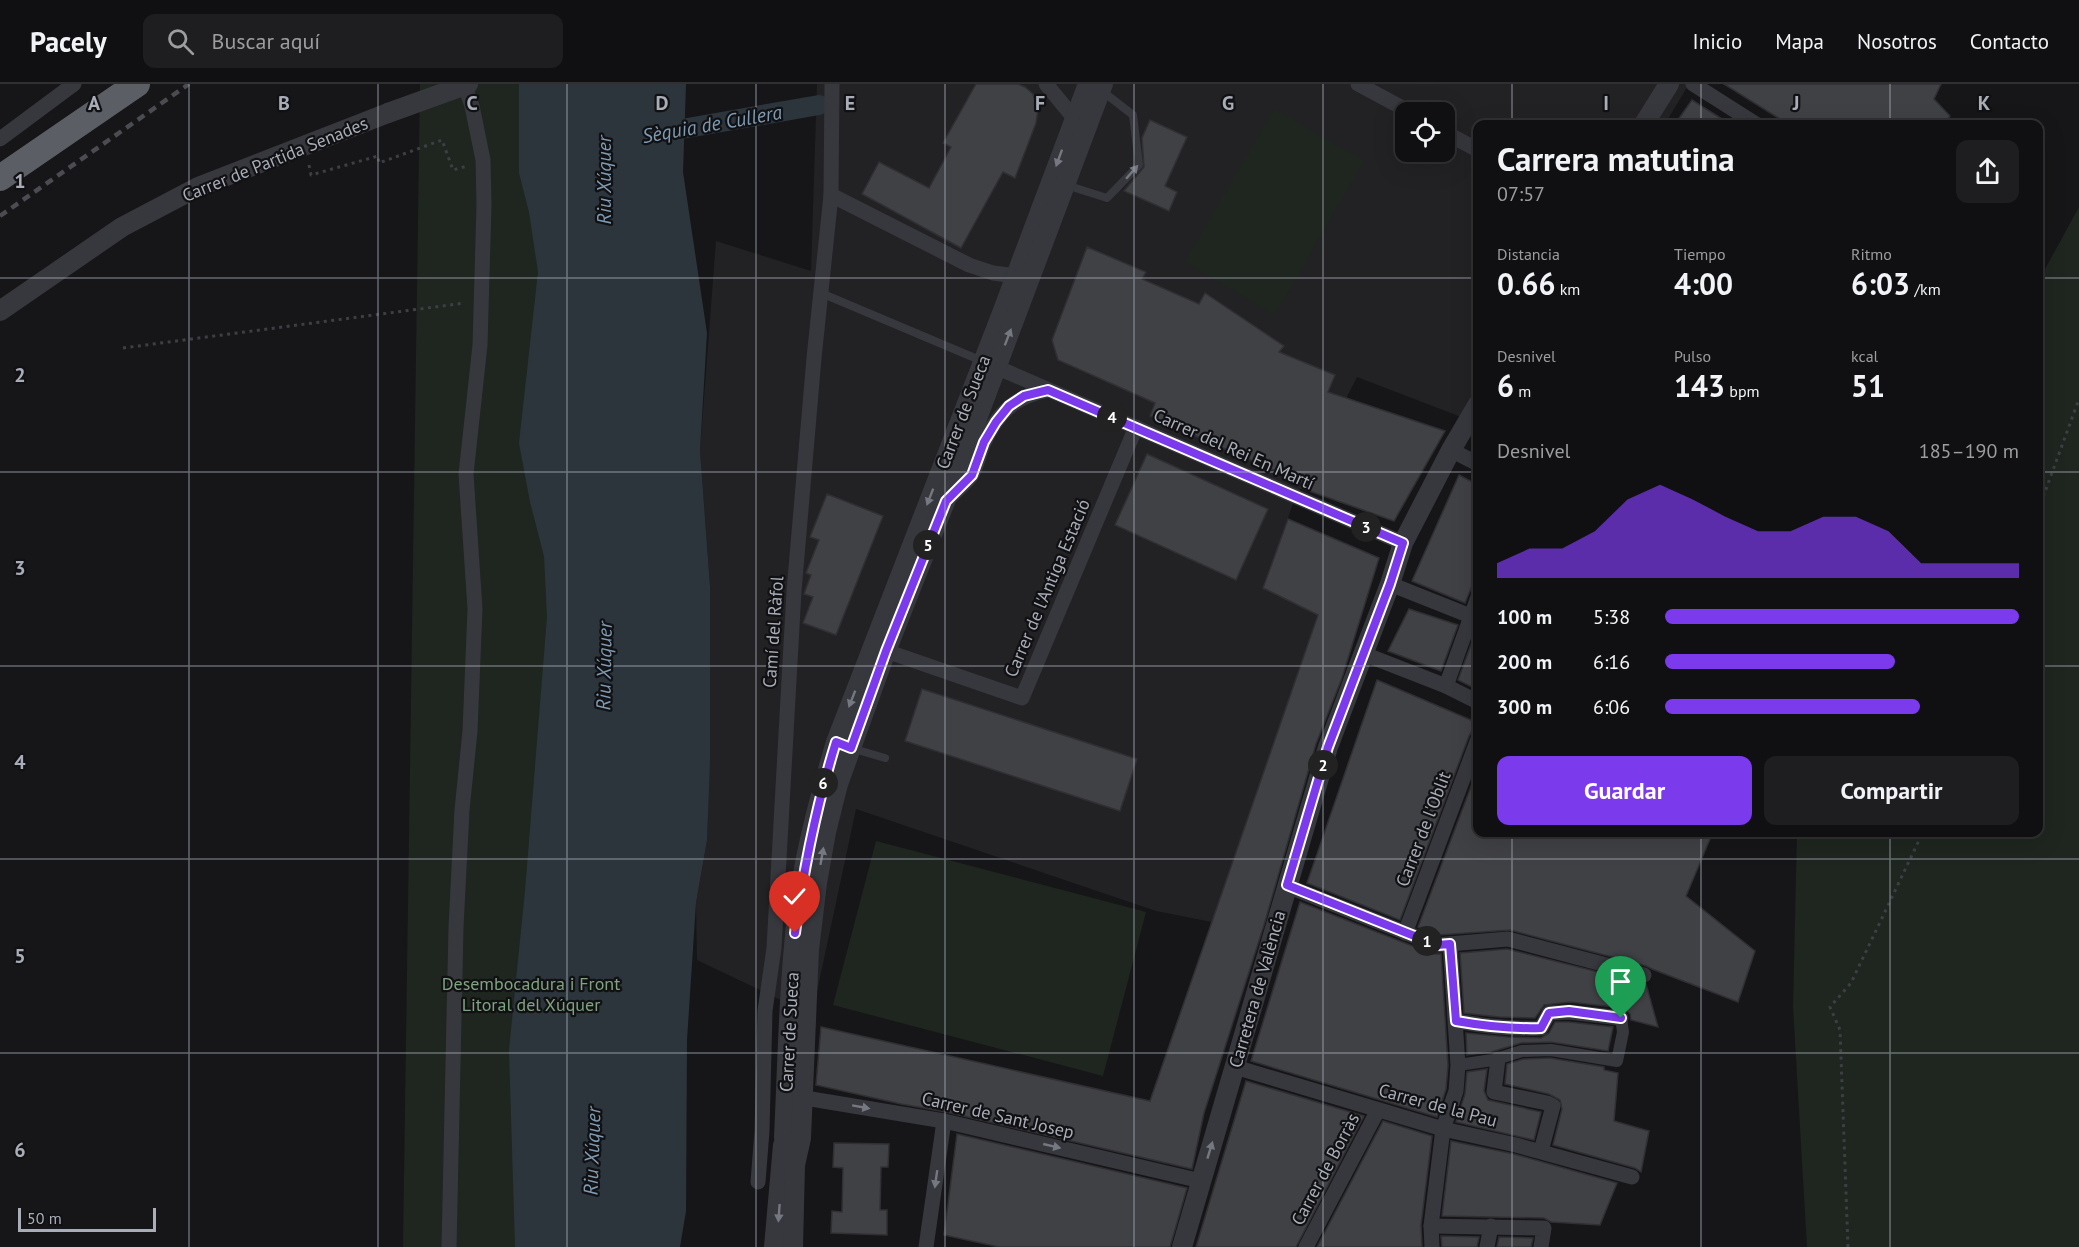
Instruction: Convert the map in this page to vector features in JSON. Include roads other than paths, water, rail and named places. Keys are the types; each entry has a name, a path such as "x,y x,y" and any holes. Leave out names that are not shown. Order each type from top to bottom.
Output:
{"highway":[{"path":"0,178 137,84"}],"street":[{"path":"0,138 74,84"},
{"path":"449,1247 456,927 462,810 470,731 475,609 466,474 479,356 483,160 472,106 464,84"},
{"name":"Carrer de Partida Senades","path":"0,311 122,227 198,187 304,144 468,84"},
{"name":"Camí del Ràfol","path":"758,1182 763,1121 765,1011 774,948 794,591 831,195 832,84"},
{"path":"1046,84 1074,118"},
{"path":"1358,84 1395,104"},
{"path":"1646,120 1669,84"},
{"path":"1693,84 1750,120"},
{"name":"Carrer de Sueca","path":"843,745 886,651 946,501 1016,276 1074,118 1097,86"},
{"name":"Carrer de Sueca","path":"795,1165 784,1137 794,1096 817,883 838,784 843,745 990,364 1066,185 1097,86"},
{"path":"1455,138 1473,147"},
{"path":"831,195 969,265 993,273 1016,276"},
{"name":"Carrer del Rei En Martí","path":"990,364 1403,543"},
{"path":"946,501 972,475 984,442 1009,406 1024,396 1048,390"},
{"name":"Carretera de València","path":"1182,1247 1328,747 1390,584 1403,543 1450,450 1473,412"},
{"name":"Carrer de l'Antiga Estació","path":"886,651 1022,698 1136,427"},
{"path":"1450,450 1473,462"},
{"path":"1390,584 1473,617"},
{"path":"1446,686 1473,619"},
{"path":"1364,654 1446,686 1473,700"},
{"name":"Carrer de l'Oblit","path":"1405,933 1473,752"},
{"path":"1287,885 1437,945 1508,939 1644,975"},
{"path":"1432,1247 1431,1226 1443,1129 1456,1091 1458,1065 1450,944"},
{"path":"1456,1021 1501,1029 1530,1029 1541,1028 1549,1013 1569,1011 1621,1018 1623,1032 1617,1061 1551,1050 1522,1051 1498,1059 1458,1065"},
{"path":"1498,1059 1494,1092 1553,1106 1541,1151"},
{"name":"Carrer de la Pau","path":"1235,1067 1443,1129 1541,1151 1632,1177"},
{"name":"Carrer de Sueca","path":"793,1247 795,1165 801,1138 794,1096"},
{"name":"Carrer de Sant Josep","path":"794,1096 944,1121 1201,1181"},
{"name":"Carrer de Borràs","path":"1306,1247 1378,1110"},
{"path":"926,1247 944,1121"},
{"path":"774,1247 784,1137"},
{"path":"1431,1226 1544,1228 1541,1247"},
{"path":"1487,1247 1491,1226"}],"lane":[{"path":"1066,185 1107,198 1139,165 1133,115 1097,86"},
{"path":"821,293 990,364"},
{"path":"843,745 885,758"}],"water":[{"name":"Riu Xúquer","path":"519,84 686,84 683,172 707,333 700,450 710,586 710,761 707,840 696,903 687,1040 686,1211 680,1247 515,1247 509,1050 525,891 547,617 544,556 530,502 519,443 538,272 529,212 519,173"}],"waterway":[{"name":"Sèquia de Cullera","path":"659,133 819,105"}],"railway":[{"path":"0,216 189,84"}],"park label":[{"name":"Desembocadura i Front Litoral del Xúquer","path":"531,993"}]}
